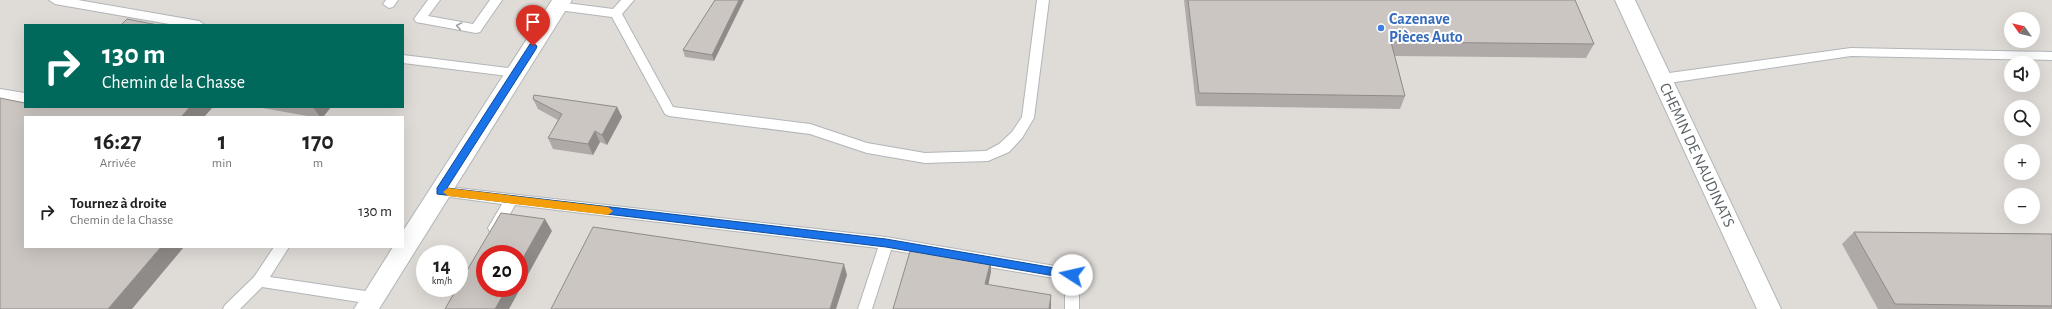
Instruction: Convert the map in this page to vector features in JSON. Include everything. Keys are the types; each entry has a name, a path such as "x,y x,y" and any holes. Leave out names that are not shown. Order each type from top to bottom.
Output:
{"street":[{"name":"CHEMIN DE NAUDINATS","path":"1625,0 1770,309"},
{"path":"369,304 560,3"}],"lane":[{"path":"55,0 193,24"},
{"path":"434,0 420,19 476,29 496,0"},
{"path":"616,14 628,0"},
{"path":"616,14 668,111 810,129 867,148 925,158 988,156 1004,148 1017,135 1028,118 1043,0"},
{"path":"560,3 616,14"},
{"path":"1662,79 1851,52 2052,56"},
{"path":"404,59 516,73"},
{"path":"0,94 24,98"},
{"path":"440,191 886,243 1072,275 1072,309"},
{"path":"487,241 511,200"},
{"path":"865,309 886,243"},
{"path":"230,309 259,282 281,248"},
{"path":"259,282 369,304"}],"shaded area":[{"path":"0,0 2052,0 2052,309 0,309"}],"building":[{"path":"715,0 739,0 712,55 683,50"},
{"name":"Cazenave Pièces Auto","path":"1188,0 1575,0 1594,44 1391,42 1405,96 1199,93"},
{"path":"127,19 153,24 122,24"},
{"path":"534,95 617,107 602,135 595,131 588,144 548,138 562,114 533,99"},
{"path":"0,98 24,103 24,108 189,108 182,116 24,116 24,248 160,248 108,309 0,309"},
{"path":"501,213 545,219 528,249 528,245 482,245"},
{"path":"593,227 844,264 830,309 551,309"},
{"path":"1854,232 2052,234 2052,306 1895,304"},
{"path":"911,248 991,260 985,284 1051,295 1049,309 893,309"},
{"path":"476,255 476,297 502,297 495,309 445,309 452,297 468,297 468,269"}],"slow traffic":[{"path":"448,192 608,211"}],"place":[{"name":"Cazenave Pièces Auto","path":"1381,28"}],"route":[{"path":"533,46 440,191 886,243 1072,275"}]}
